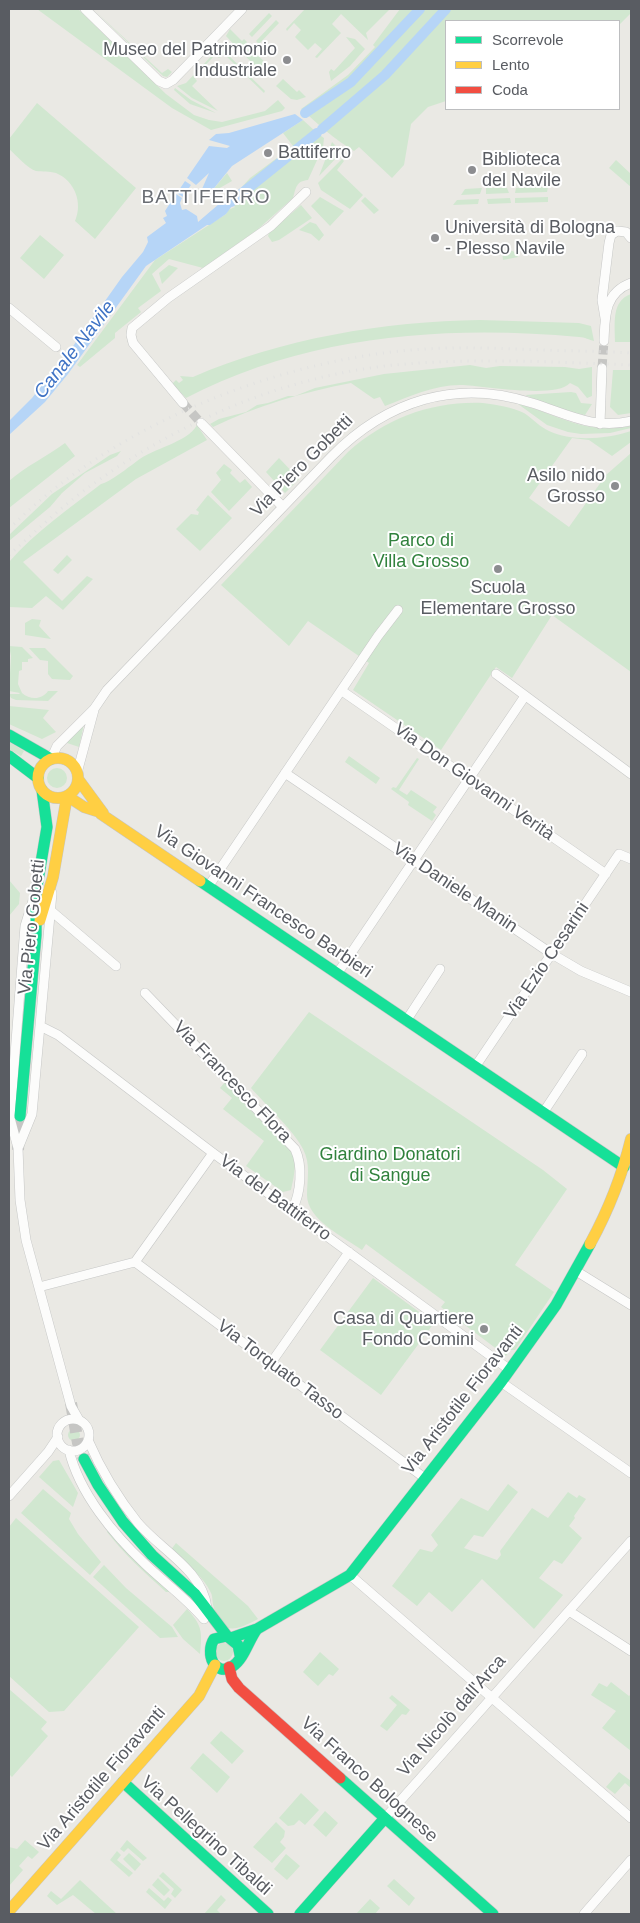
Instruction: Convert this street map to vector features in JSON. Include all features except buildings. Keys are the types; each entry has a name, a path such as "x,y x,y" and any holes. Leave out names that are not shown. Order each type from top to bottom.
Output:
{"street":[{"path":"85,9 160,81 166,84 173,80 242,9"},
{"path":"183,403 134,343 131,335 132,328 168,298 271,226 306,192"},
{"path":"604,341 603,292 611,236 621,231 631,238"},
{"path":"607,270 612,281 628,284"},
{"path":"605,318 610,299 628,284"},
{"path":"9,308 56,347"},
{"path":"600,424 602,368"},
{"name":"Via Piero Gobetti","path":"51,759 57,746 94,709 107,690 341,446 361,429 396,410 429,398 462,394 504,396 532,403 578,420 600,424 631,421"},
{"path":"202,423 283,507"},
{"path":"208,887 398,610"},
{"path":"496,674 631,774"},
{"name":"Via Don Giovanni Verità","path":"342,691 606,874"},
{"path":"337,974 525,696"},
{"name":"Via Piero Gobetti","path":"77,776 94,709"},
{"path":"9,735 51,759 63,759 69,762 77,776 75,789 67,796 51,797 42,790 38,778 40,768 51,759"},
{"path":"9,756 38,778"},
{"name":"Via Daniele Manin","path":"285,773 552,954 581,972 631,992"},
{"name":"Via Giovanni Francesco Barbieri","path":"77,776 103,814 101,814 628,1170"},
{"name":"Via Piero Gobetti","path":"42,790 46,827 36,892 25,926 9,1111 18,1148 21,1213 71,1406 80,1420"},
{"name":"Via Piero Gobetti","path":"18,1148 32,1116 52,877 67,796"},
{"name":"Via Giovanni Francesco Barbieri","path":"67,796 87,808 103,814"},
{"path":"62,824 73,813 87,808"},
{"name":"Via Ezio Cesarini","path":"475,1067 619,854 631,859"},
{"path":"36,935 52,877"},
{"path":"20,1116 36,935 36,892"},
{"path":"50,910 116,966"},
{"path":"48,929 60,924 68,926"},
{"path":"406,1020 440,969"},
{"name":"Via Francesco Flora","path":"145,992 295,1149 299,1162 299,1184 297,1199 292,1210"},
{"name":"Via del Battiferro","path":"40,1026 58,1035 213,1153 510,1370"},
{"path":"544,1113 582,1054"},
{"name":"Via Aristotile Fioravanti","path":"229,1637 257,1630 350,1575 501,1382 545,1322 576,1272 628,1170 631,1140"},
{"path":"39,1288 135,1262 213,1153"},
{"path":"271,1363 349,1252"},
{"name":"Via Torquato Tasso","path":"135,1262 426,1479"},
{"path":"576,1272 631,1305"},
{"path":"501,1382 631,1473"},
{"path":"11,1490 48,1452 58,1436 60,1427 67,1421 71,1406"},
{"path":"58,1436 60,1444 68,1450 75,1468 92,1498 119,1536 143,1562 206,1616 238,1645 240,1655 236,1662 229,1667 221,1668 214,1665 208,1654 211,1642 206,1616 205,1595 200,1583 154,1540 134,1518 107,1478 88,1440 87,1427 80,1420 67,1421"},
{"path":"48,1452 79,1450 88,1440"},
{"path":"84,1459 105,1497 125,1526 154,1557 186,1585 206,1616"},
{"name":"Via Nicolò dall'Arca","path":"300,1914 631,1541"},
{"path":"350,1575 491,1699 631,1817"},
{"path":"569,1610 631,1650"},
{"name":"Via Aristotile Fioravanti","path":"240,1655 257,1630"},
{"path":"211,1642 218,1637 229,1637"},
{"name":"Via Aristotile Fioravanti","path":"9,1913 199,1696 214,1665"},
{"name":"Via Franco Bolognese","path":"229,1667 232,1679 239,1688 493,1914"},
{"name":"Via Pellegrino Tibaldi","path":"123,1782 268,1914"},
{"path":"584,1914 631,1860"}],"green space":[{"path":"37,9 78,9 166,94 194,115 222,122 265,111 278,100 285,108 282,111 211,130 172,108"},
{"path":"93,9 162,73 168,69 172,72 167,77 163,76"},
{"path":"305,9 390,9 366,33 368,40 341,14 332,24 341,33 317,58 315,57 322,49 315,43 308,50 295,37 301,30 294,23 287,31 286,29"},
{"path":"400,9 631,9 631,13 620,24 620,20 445,20 445,101 428,107 411,124 404,165 392,178 359,147 354,151 326,131 301,109 348,75 375,47 373,45"},
{"path":"269,13 272,16 252,37 249,34"},
{"path":"276,20 279,23 259,44 256,41"},
{"path":"230,29 242,41 244,39 247,42 240,51 226,36"},
{"path":"346,37 355,39 365,49 350,66 331,81 329,72 331,69 334,71 355,48"},
{"path":"252,46 255,49 253,51 267,64 261,71 243,54"},
{"path":"218,49 223,50 265,91 264,93 224,54 219,58 215,55 194,77 197,81 192,86 218,111 192,98 177,86 186,83"},
{"path":"283,79 297,92 299,90 306,97 297,100 291,99 276,86"},
{"path":"175,88 191,100 216,113 190,104 174,90"},
{"path":"37,103 136,188 95,239 75,221 78,200 68,181 56,173 33,170 9,149 9,139"},
{"path":"303,120 315,131 266,171 251,180 230,200 250,178 293,146 283,133"},
{"path":"318,134 324,138 323,147 308,180 299,183 293,198 257,230 203,268 169,259 152,274 161,291 138,308 141,312 115,333 115,338 80,367 77,365 155,260 226,214 228,210 235,207 233,205 253,186"},
{"path":"332,142 342,152 319,176"},
{"path":"342,159 344,161 337,170 363,195 350,209 321,190 318,183"},
{"path":"616,160 631,174 631,187 609,168"},
{"path":"227,173 232,181 211,193 211,192"},
{"path":"548,187 547,192 515,193 516,188"},
{"path":"482,188 480,194 461,195 465,189"},
{"path":"486,188 507,188 509,193 486,194"},
{"path":"320,197 344,211 330,226 311,206"},
{"path":"365,197 379,210 374,214 361,201"},
{"path":"548,197 548,202 515,203 515,198"},
{"path":"510,198 511,203 488,204 487,199"},
{"path":"479,199 478,204 453,205 457,200"},
{"path":"301,205 312,218 279,240 272,242 268,236 269,233"},
{"path":"310,222 316,224 324,235 319,241 311,234 299,230"},
{"path":"40,235 64,255 44,279 20,258"},
{"path":"513,251 518,257 503,260 502,252"},
{"path":"169,265 178,268 162,284 159,273"},
{"path":"631,294 631,342 615,342 617,308 625,297"},
{"path":"480,320 579,323 591,326 594,341 581,337 478,333 428,334 378,339 280,360 232,377 186,398 172,384 176,380 179,383 183,380 180,376 193,377 261,352 334,335 370,328 407,324"},
{"path":"470,365 486,368 500,366 579,369 592,367 592,396 587,398 578,387 570,383 562,388 536,391 453,385 423,391 385,406 380,397 374,399 351,383 280,401 213,427 210,424 219,419 246,412 257,405 288,396 295,396 315,388 384,374"},
{"path":"613,370 631,370 631,413 618,415 610,407"},
{"path":"576,393 581,403 592,404 585,415 569,413 525,395"},
{"name":"Parco di Villa Grosso","path":"483,403 524,413 546,429 568,437 601,437 631,431 631,442 612,456 589,440 572,438 529,498 569,527 606,475 631,453 631,672 552,615 512,678 496,667 441,750 353,690 369,663 308,621 289,646 221,585 348,452 363,440 394,421 411,414 446,405"},
{"path":"518,404 585,426 614,428 631,426 631,428 610,433 581,434 568,432 547,425"},
{"path":"197,425 207,440 136,479 23,562 62,601 87,576 93,579 63,610 46,596 32,608 9,607 9,562 19,551 53,521 101,484 144,456 178,441"},
{"path":"65,443 75,456 9,508 9,481"},
{"path":"121,451 117,456 85,473 62,493 50,507 9,541 9,535 52,494 110,455"},
{"path":"279,458 299,479 285,493 266,472"},
{"path":"224,464 232,470 230,473 240,483 245,479 252,487 229,511 211,492 221,480 216,473"},
{"path":"208,495 232,518 200,551 176,529 191,514 198,515 199,512 196,510"},
{"path":"67,555 72,560 58,574 53,570"},
{"path":"32,619 41,620 39,626 51,639 25,635 25,623"},
{"path":"9,646 22,647 33,658 28,659 28,662 22,662 22,670 19,671 18,684 22,693 36,698 43,696 48,691 58,691 48,701 16,700 11,698 9,694 20,693 9,691 11,656"},
{"path":"29,648 45,648 73,676 70,680 52,679 48,674 48,661 40,660"},
{"path":"9,706 49,710 43,718 56,732 42,739 9,724"},
{"path":"84,724 79,747 67,743 66,742"},
{"path":"9,742 24,751 21,756 9,749"},
{"path":"349,756 380,778 376,784 345,762"},
{"path":"417,758 419,759 399,790 407,795 411,790 437,807 433,812 436,815 432,821 408,805 409,802 391,789 393,787 396,788"},
{"path":"57,768 64,771 67,778 64,785 57,788 50,785 47,778 50,771"},
{"path":"9,880 20,893 19,904 9,916"},
{"name":"Giardino Donatori di Sangue","path":"309,1012 543,1170 567,1189 515,1265 554,1292 515,1350 510,1350 506,1356 441,1307 445,1302 366,1244 362,1250 328,1227 313,1212 307,1195 308,1166 303,1149 287,1126 251,1088"},
{"path":"225,1082 273,1129 289,1148 295,1164 291,1190 283,1192 246,1166 264,1141 223,1109 232,1098 220,1088"},
{"path":"373,1278 434,1323 381,1395 320,1350"},
{"path":"72,1429 76,1429 80,1435 76,1441 72,1441 68,1437 68,1433"},
{"path":"59,1460 78,1493 73,1507 39,1477 53,1461"},
{"path":"508,1484 518,1492 483,1537 474,1535 464,1548 497,1560 501,1555 500,1551 532,1508 548,1518 568,1492 577,1498 579,1495 586,1499 569,1526 582,1538 562,1564 554,1560 539,1578 563,1595 534,1629 482,1579 452,1612 429,1592 417,1606 392,1586 420,1549 432,1552 438,1545 431,1535 461,1498 488,1511"},
{"path":"43,1489 71,1513 69,1519 78,1534 101,1562 90,1575 21,1513"},
{"path":"16,1518 139,1627 64,1711 49,1712 9,1676 9,1527"},
{"path":"108,1530 170,1592 166,1592 135,1563 107,1532"},
{"path":"176,1543 248,1606 258,1619 237,1628 226,1627 221,1624 213,1606 212,1595 208,1587 193,1570 170,1551"},
{"path":"104,1565 126,1588 172,1627 178,1637 160,1638 93,1577"},
{"path":"187,1609 199,1625 200,1654 183,1639 173,1625"},
{"path":"224,1643 230,1646 233,1652 230,1658 224,1661 218,1658 215,1652 218,1646"},
{"path":"320,1652 339,1669 333,1676 329,1674 318,1686 303,1672"},
{"path":"611,1682 629,1696 631,1694 631,1751 602,1728 616,1711 591,1695 599,1683 607,1687"},
{"path":"9,1689 47,1722 41,1729 48,1736 12,1777 9,1774"},
{"path":"392,1695 410,1710 406,1715 402,1714 387,1731 380,1726 397,1705 389,1698"},
{"path":"221,1731 244,1751 232,1764 210,1743"},
{"path":"203,1753 230,1777 217,1793 190,1768"},
{"path":"619,1772 631,1781 631,1788 625,1783 615,1794 606,1787"},
{"path":"301,1793 319,1810 305,1825 299,1820 294,1825 288,1826 279,1818"},
{"path":"325,1811 338,1823 326,1837 313,1825"},
{"path":"276,1822 285,1831 284,1837 280,1842 286,1848 272,1863 253,1847"},
{"path":"25,1840 39,1852 32,1859 28,1856 19,1866 23,1870 9,1886 9,1847 17,1849"},
{"path":"127,1840 147,1858 143,1861 128,1848 124,1852 120,1849"},
{"path":"117,1851 121,1855 117,1860 133,1873 129,1877 110,1860"},
{"path":"129,1853 141,1864 135,1871 123,1859"},
{"path":"286,1854 300,1866 287,1880 274,1869"},
{"path":"163,1872 182,1890 175,1898 171,1894 174,1889 159,1876"},
{"path":"158,1878 170,1890 164,1896 152,1885"},
{"path":"394,1879 415,1898 409,1906 387,1886"},
{"path":"80,1880 117,1914 96,1914 73,1895 57,1905 47,1896 51,1891 61,1899"},
{"path":"149,1888 164,1901 168,1897 172,1900 165,1909 146,1892"},
{"path":"221,1895 226,1900 217,1910 221,1914 204,1914"},
{"path":"370,1899 380,1908 375,1914 356,1914"}],"water":[{"path":"295,114 303,120 232,166 211,192 202,189 209,173 196,185 187,178 209,146 227,148 230,146 209,140 216,134 229,133"},
{"path":"185,181 191,185 183,197 177,193"},
{"path":"176,194 182,198 180,203 182,210 186,209 197,216 198,222 219,204 227,200 232,206 226,214 146,266 68,374 45,402 9,435 9,421 32,398 71,349 122,277 143,252 148,242 147,237 166,223 163,218 167,216 165,211"}],"waterway":[{"name":"Canale Navile","path":"305,113 351,82 420,9"},
{"name":"Canale Navile","path":"322,129 385,75 446,9"},
{"name":"Canale Navile","path":"231,202 317,133"}],"tunnel":[{"path":"602,368 604,341"},
{"path":"183,403 201,423"},
{"path":"18,1150 20,1116"},
{"path":"71,1403 78,1443 84,1459"}],"railway":[{"path":"9,529 48,494 92,461 140,433 190,408 243,387 296,371 349,359 436,348 631,353"},
{"path":"9,555 68,503 124,463 199,421 279,389 362,369 433,362 490,361 631,365"}],"traffic: fast":[{"path":"9,735 51,759"},
{"path":"9,756 38,778"},
{"path":"20,1116 36,935 36,892 47,827 42,790"},
{"path":"200,881 624,1167"},
{"path":"231,1638 257,1629 350,1575 501,1382 556,1305 590,1244"},
{"path":"84,1459 98,1485 123,1522 152,1555 195,1594 227,1636"},
{"path":"240,1655 238,1645 227,1636 214,1639 211,1645 210,1651 213,1662 221,1669 226,1669 237,1663 257,1629"},
{"path":"340,1778 493,1914"},
{"path":"123,1782 268,1914"},
{"path":"300,1914 385,1818"}],"traffic: slow":[{"path":"58,758 69,761 75,767 78,778 75,789 69,795 58,798 47,795 41,789 38,778 41,767 47,761 58,758"},
{"path":"78,779 103,813 101,814 200,881"},
{"path":"67,796 84,807 103,813"},
{"path":"40,920 53,877 67,796"},
{"path":"590,1244 614,1193 631,1139"},
{"path":"9,1911 199,1696 215,1665"}],"traffic: jam":[{"path":"229,1667 232,1679 239,1688 340,1778"}],"place":[{"name":"Museo del Patrimonio Industriale","path":"287,60"},
{"name":"Battiferro","path":"268,153"},
{"name":"Biblioteca del Navile","path":"472,170"},
{"name":"Università di Bologna - Plesso Navile","path":"435,238"},
{"name":"Asilo nido Grosso","path":"615,486"},
{"name":"Scuola Elementare Grosso","path":"498,569"},
{"name":"Casa di Quartiere Fondo Comini","path":"484,1329"}],"district":[{"name":"BATTIFERRO","path":"206,198"}]}
